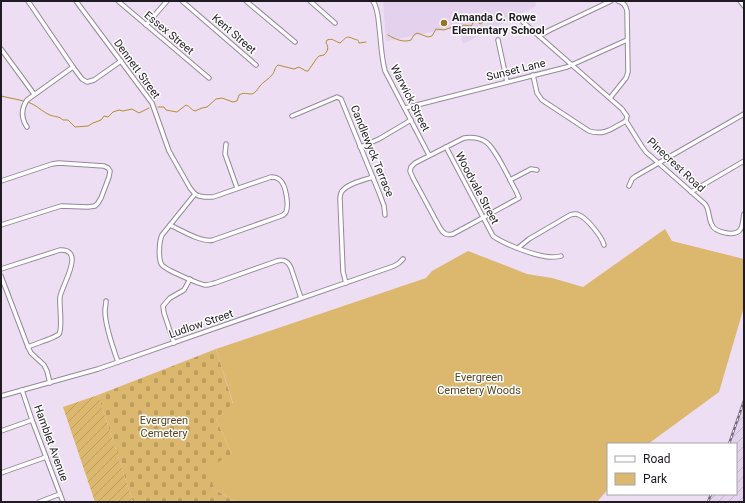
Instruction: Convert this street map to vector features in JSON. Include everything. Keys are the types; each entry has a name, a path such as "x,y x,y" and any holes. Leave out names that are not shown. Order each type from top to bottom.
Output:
{"street":[{"path":"28,1 82,79 87,82 94,80 121,61"},
{"name":"Dennett Street","path":"76,1 152,103 169,151 195,194"},
{"name":"Essex Street","path":"118,1 209,78"},
{"path":"146,25 167,1"},
{"name":"Kent Street","path":"182,1 256,64"},
{"path":"246,1 295,42"},
{"path":"310,1 335,23"},
{"name":"Warwick Street","path":"373,1 377,7 383,64 388,78 429,155"},
{"path":"539,36 611,1"},
{"path":"610,98 628,75 627,14 624,4 618,1"},
{"path":"740,1 744,6"},
{"name":"Pinecrest Road","path":"523,22 625,112 627,116 626,121 641,146 707,207 713,227 719,231 732,233 738,231 741,229 744,214"},
{"path":"498,40 507,82"},
{"name":"Sunset Lane","path":"405,108 572,65 627,40"},
{"path":"1,49 34,94"},
{"path":"27,127 22,116 24,106 29,98 73,67"},
{"path":"533,75 537,93 542,100 589,130 602,133 626,121"},
{"name":"Candlewyck Terrace","path":"292,116 337,97 340,99 373,177 384,206 385,215"},
{"path":"629,186 632,179 636,176 744,114"},
{"path":"360,147 379,139 411,120"},
{"path":"464,138 477,138 485,141 491,147 519,198 453,234 445,234 410,171 415,162 429,155 464,138"},
{"path":"226,144 225,154 237,188"},
{"name":"Woodvale Street","path":"446,147 493,236 500,241 532,253 549,257 561,256"},
{"path":"691,192 744,161"},
{"path":"1,181 59,163 104,166 110,171 109,178 101,198 95,206 61,206 1,225"},
{"path":"510,180 531,169 537,170"},
{"path":"170,224 201,239 209,241 282,216 287,208 284,187 280,180 276,177 267,178 209,197 195,194 170,224 162,234 160,241 160,261 165,268 203,284 211,285 281,260 286,261 289,264 301,298"},
{"path":"346,283 343,272 341,192 348,186 373,177"},
{"path":"518,248 529,239 573,214 581,216 599,234 604,245"},
{"path":"1,269 60,250 68,251 73,257 60,296 61,326 59,333 57,336 28,347"},
{"name":"Ludlow Street","path":"1,396 87,372 174,343 394,266 403,259"},
{"path":"1,276 28,347 31,353 44,365 50,383"},
{"path":"174,343 164,313 164,306 170,298 184,290 190,279"},
{"path":"106,301 105,311 107,325 118,362"},
{"name":"Hamblet Avenue","path":"22,390 63,502"},
{"path":"1,431 32,420"},
{"path":"1,473 46,457"},
{"path":"39,502 60,494"}],"shaded area":[{"name":"Amanda C. Rowe Elementary School","path":"383,1 535,1 536,6 463,44 458,27 386,41"},
{"path":"744,396 744,502 707,502 710,495 737,495 737,443 728,443"}],"green space":[{"name":"Evergreen Cemetery Woods","path":"665,229 672,241 744,259 744,307 719,392 649,443 607,443 607,490 597,502 236,502 214,489 208,468 232,454 216,419 233,403 216,349 426,278 432,271 468,251 527,274 552,278 583,287"},
{"name":"Evergreen Cemetery","path":"216,349 233,404 216,419 232,454 214,489 236,502 133,502 98,395"},
{"path":"98,395 133,502 95,502 63,407"}],"waterway":[{"path":"388,35 402,41 411,40 417,33 428,37 432,36 436,29 444,30 453,27 457,28 464,25 471,26 473,22 477,21 480,24 486,19 492,18 498,14"},
{"path":"158,107 164,107 166,110 177,112 186,105 195,111 207,107 216,99 222,98 233,102 237,101 239,95 244,93 252,94 255,92 274,73 278,65 294,69 299,67 308,71 317,58 324,55 328,49 326,43 329,39 340,43 349,37 358,40 359,43 366,42"},
{"path":"1,96 24,101"},
{"path":"27,102 33,104 50,115 63,120 68,120 75,127 88,126 101,120 104,116 108,117 113,112 119,110 123,111 132,109 139,113 149,108"}],"railway":[{"path":"729,443 744,401"},
{"path":"708,502 711,495"}],"place":[{"name":"Amanda C. Rowe Elementary School","path":"444,23"}]}
